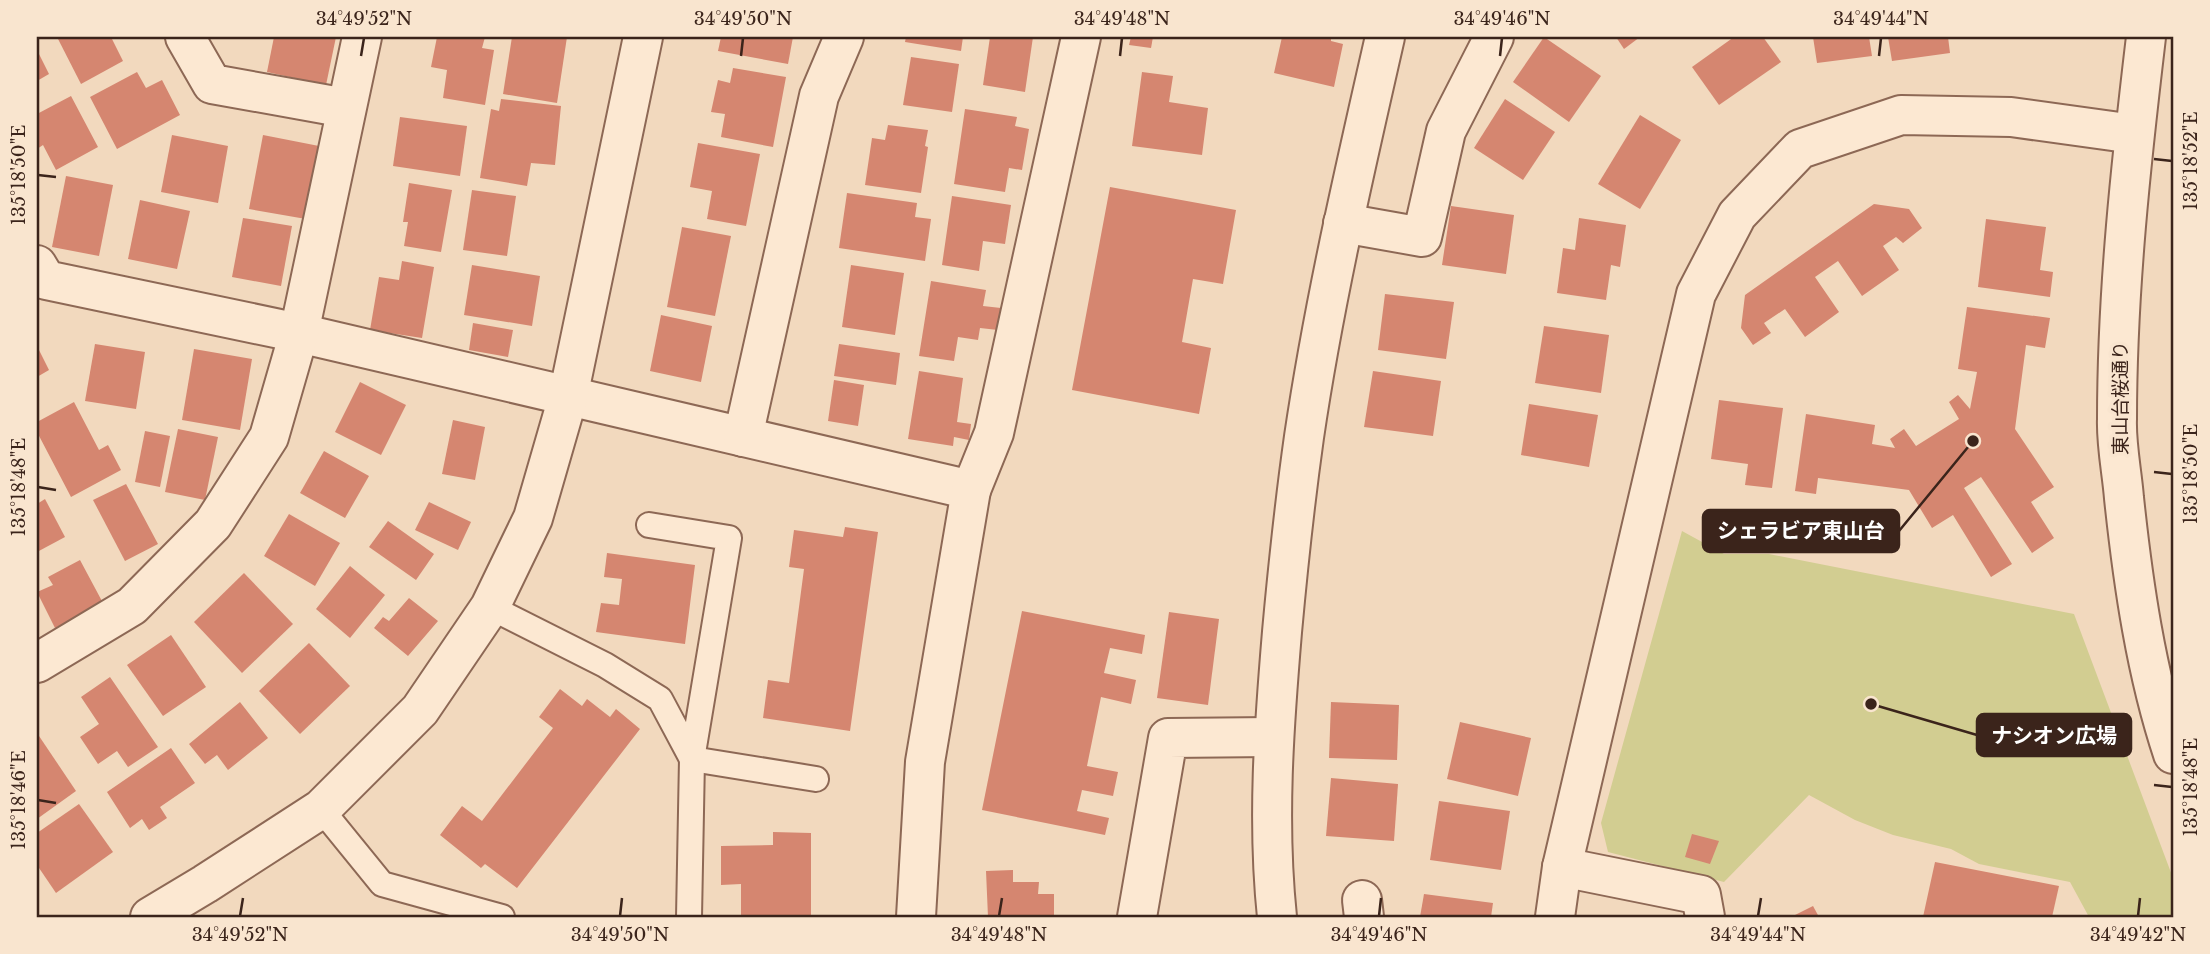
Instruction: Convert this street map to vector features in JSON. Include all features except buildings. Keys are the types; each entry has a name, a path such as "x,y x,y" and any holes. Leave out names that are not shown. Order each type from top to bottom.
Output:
{"street":[{"path":"185,37 212,85 346,108"},
{"path":"37,663 132,606 214,524 270,437 299,333 362,37"},
{"path":"150,917 321,809 420,710 490,607 533,518 568,397 643,37"},
{"path":"743,437 819,96 844,37"},
{"path":"916,917 925,762 971,490 994,433 1081,37"},
{"path":"1277,917 1272,872 1273,737 1289,554 1304,435 1343,223 1385,37"},
{"path":"1343,223 1422,237 1446,131 1494,37"},
{"name":"東山台桜通り","path":"2146,37 2134,134 2122,284 2116,421 2131,563 2161,715 2173,754"},
{"path":"1555,917 1562,867 1696,294 1737,215 1800,149 1901,115 2011,117 2134,134"},
{"path":"37,265 46,280 299,333 971,490"},
{"path":"1137,917 1168,738 1273,737"},
{"path":"1562,867 1701,895 1705,917"}],"lane":[{"path":"649,525 729,538 692,759 689,917"},
{"path":"490,607 606,665 660,699 692,759"},
{"path":"692,759 816,779"},
{"path":"321,809 382,884 502,917"}],"shaded area":[{"path":"1682,531 1724,554 1769,554 2074,614 2173,878 2173,917 2089,917 2070,882 1979,864 1951,849 1893,835 1855,820 1809,795 1724,882 1608,852 1601,823"}],"place":[{"name":"シェラビア東山台","path":"1973,441"},
{"name":"ナシオン広場","path":"1871,704"}]}
